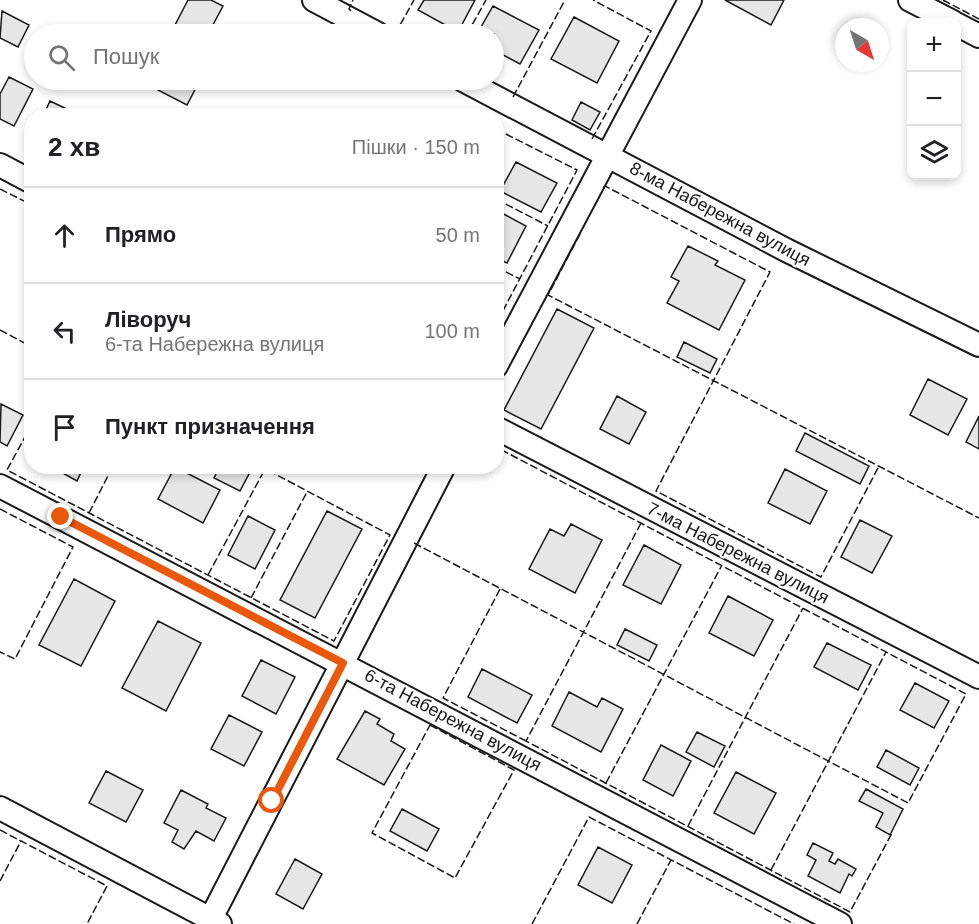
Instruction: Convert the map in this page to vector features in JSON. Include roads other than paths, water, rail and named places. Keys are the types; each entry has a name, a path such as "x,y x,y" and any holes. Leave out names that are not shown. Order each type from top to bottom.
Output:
{"street":[{"path":"314,0 359,24"},
{"path":"504,351 690,0"},
{"path":"910,0 945,18"},
{"path":"961,26 979,36"},
{"name":"8-ма Набережна вулиця","path":"482,90 786,250 979,345"},
{"path":"0,165 24,178"},
{"name":"7-ма Набережна вулиця","path":"504,432 979,677"},
{"path":"0,808 213,922 440,474"},
{"name":"6-та Набережна вулиця","path":"0,486 840,924"}]}
